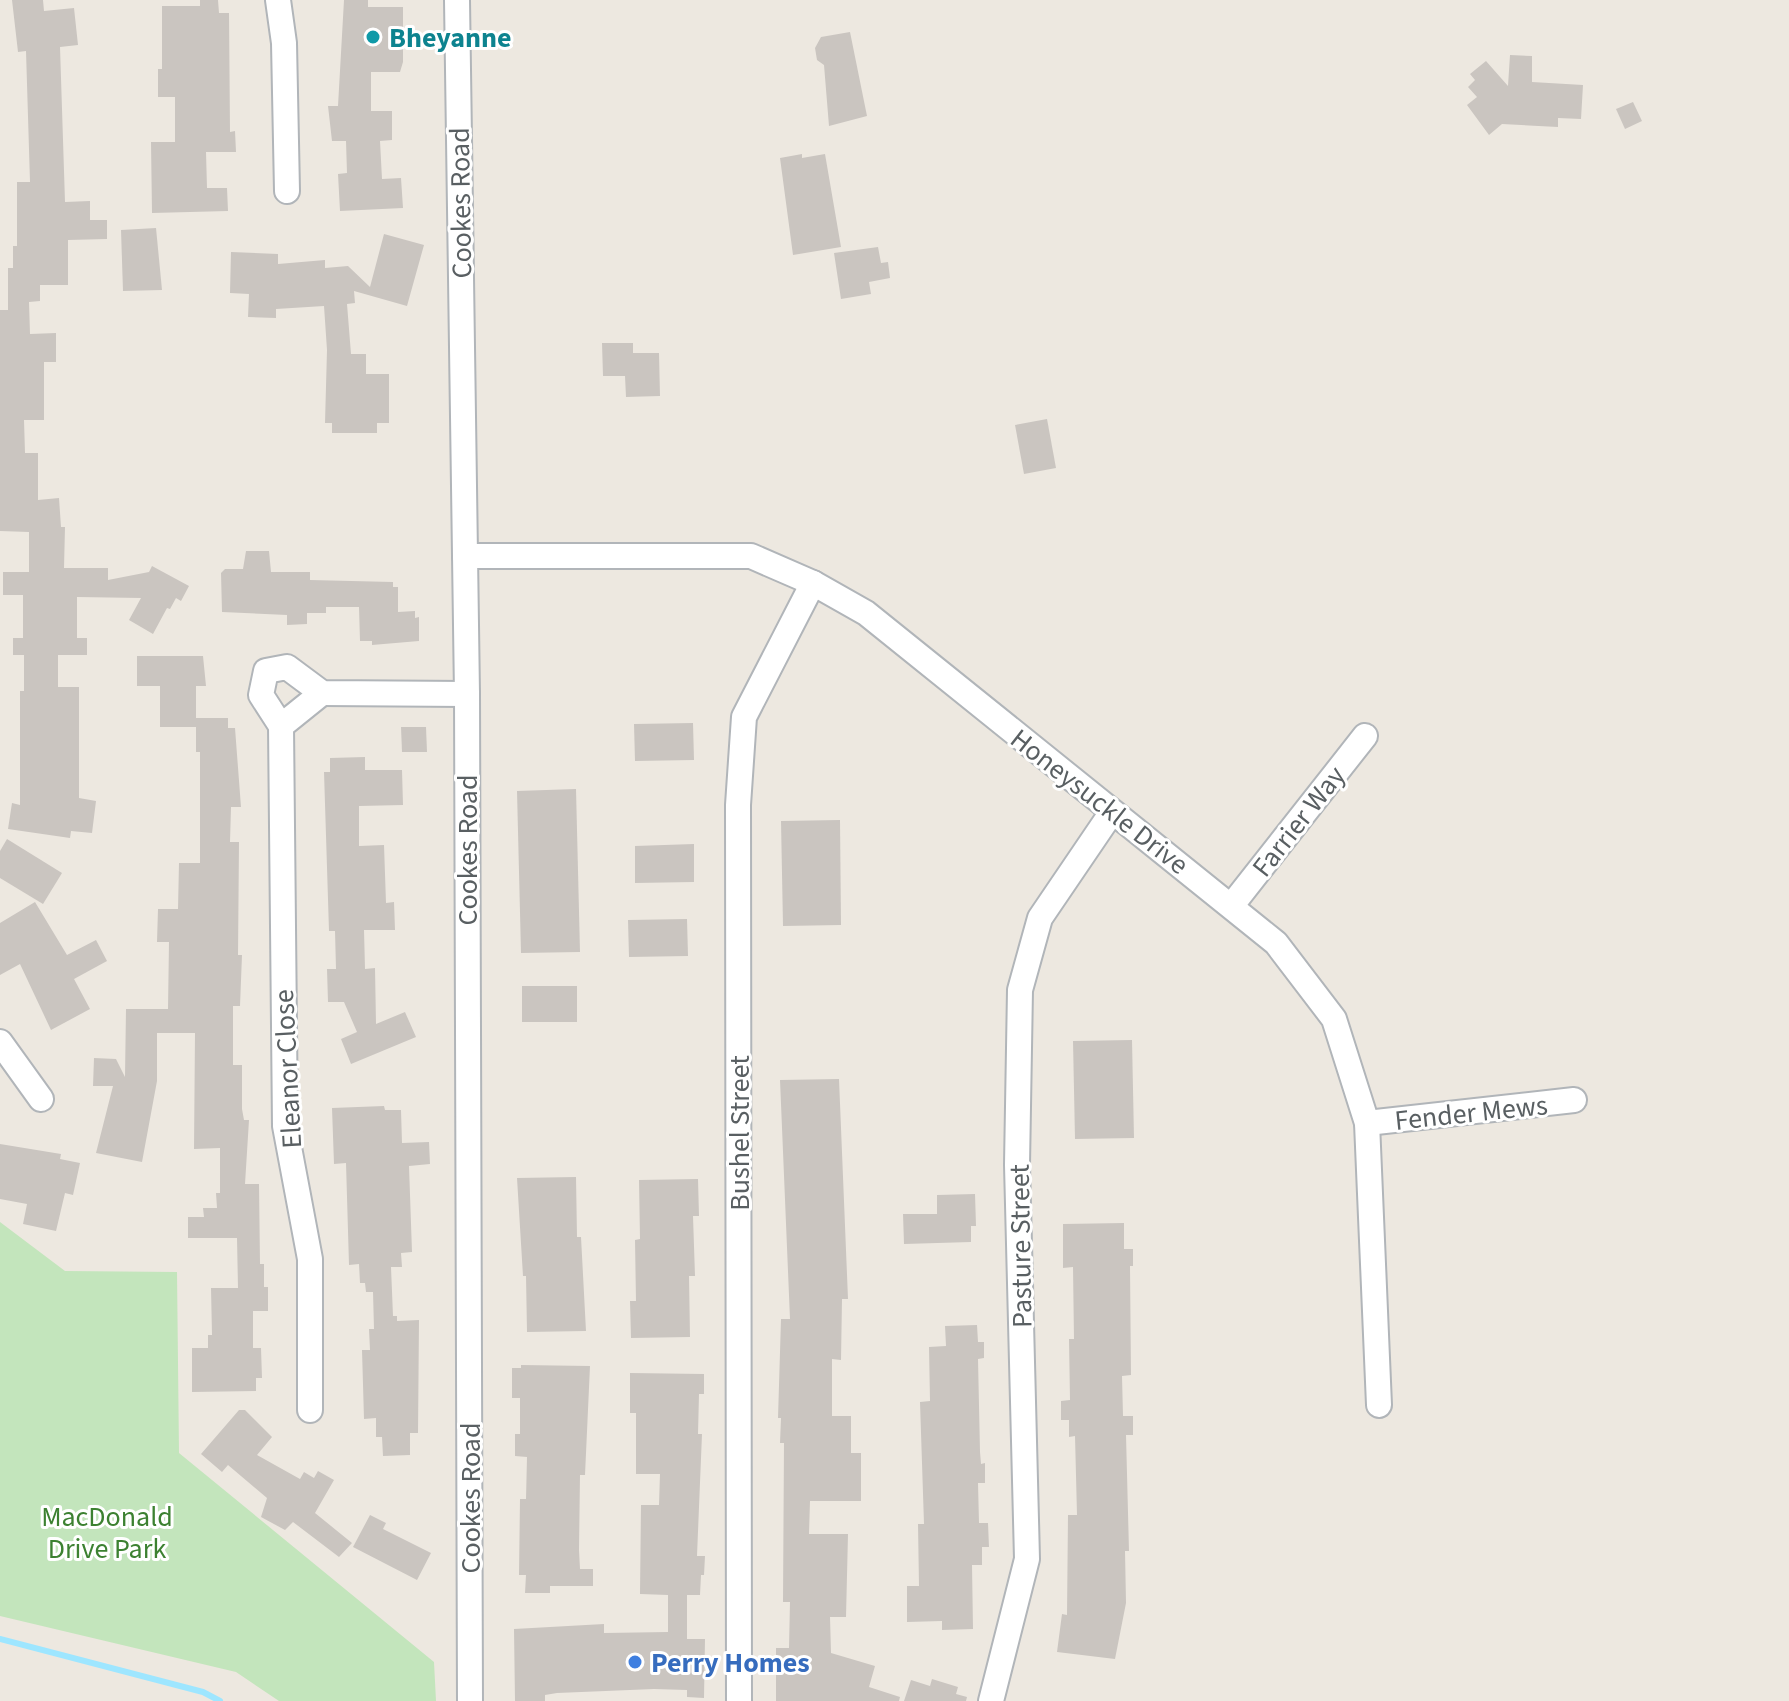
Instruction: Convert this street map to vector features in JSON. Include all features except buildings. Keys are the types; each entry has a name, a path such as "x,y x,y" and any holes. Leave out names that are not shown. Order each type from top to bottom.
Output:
{"street":[{"path":"278,0 284,43 287,191"},
{"name":"Cookes Road","path":"457,0 467,694 470,1701"},
{"name":"Honeysuckle Drive","path":"465,556 751,556 813,583 866,613 1276,943 1334,1019 1367,1123 1379,1405"},
{"name":"Bushel Street","path":"739,1701 738,805 744,717 813,583"},
{"name":"Eleanor Close","path":"310,1410 310,1259 285,1126 281,726 261,695 266,671 287,667 322,693"},
{"path":"281,726 322,693 467,694"},
{"name":"Farrier Way","path":"1232,905 1365,736"},
{"name":"Pasture Street","path":"991,1701 1027,1559 1017,1165 1020,990 1040,918 1112,812"},
{"path":"0,1042 41,1099"},
{"name":"Fender Mews","path":"1367,1123 1574,1100"}],"green space":[{"name":"MacDonald Drive Park","path":"0,1222 65,1271 177,1272 179,1453 434,1662 436,1701 279,1701 236,1672 0,1616"}],"waterway":[{"path":"0,1639 203,1692 220,1701"}],"place":[{"name":"Bheyanne","path":"373,37"},
{"name":"Perry Homes","path":"635,1662"}]}
